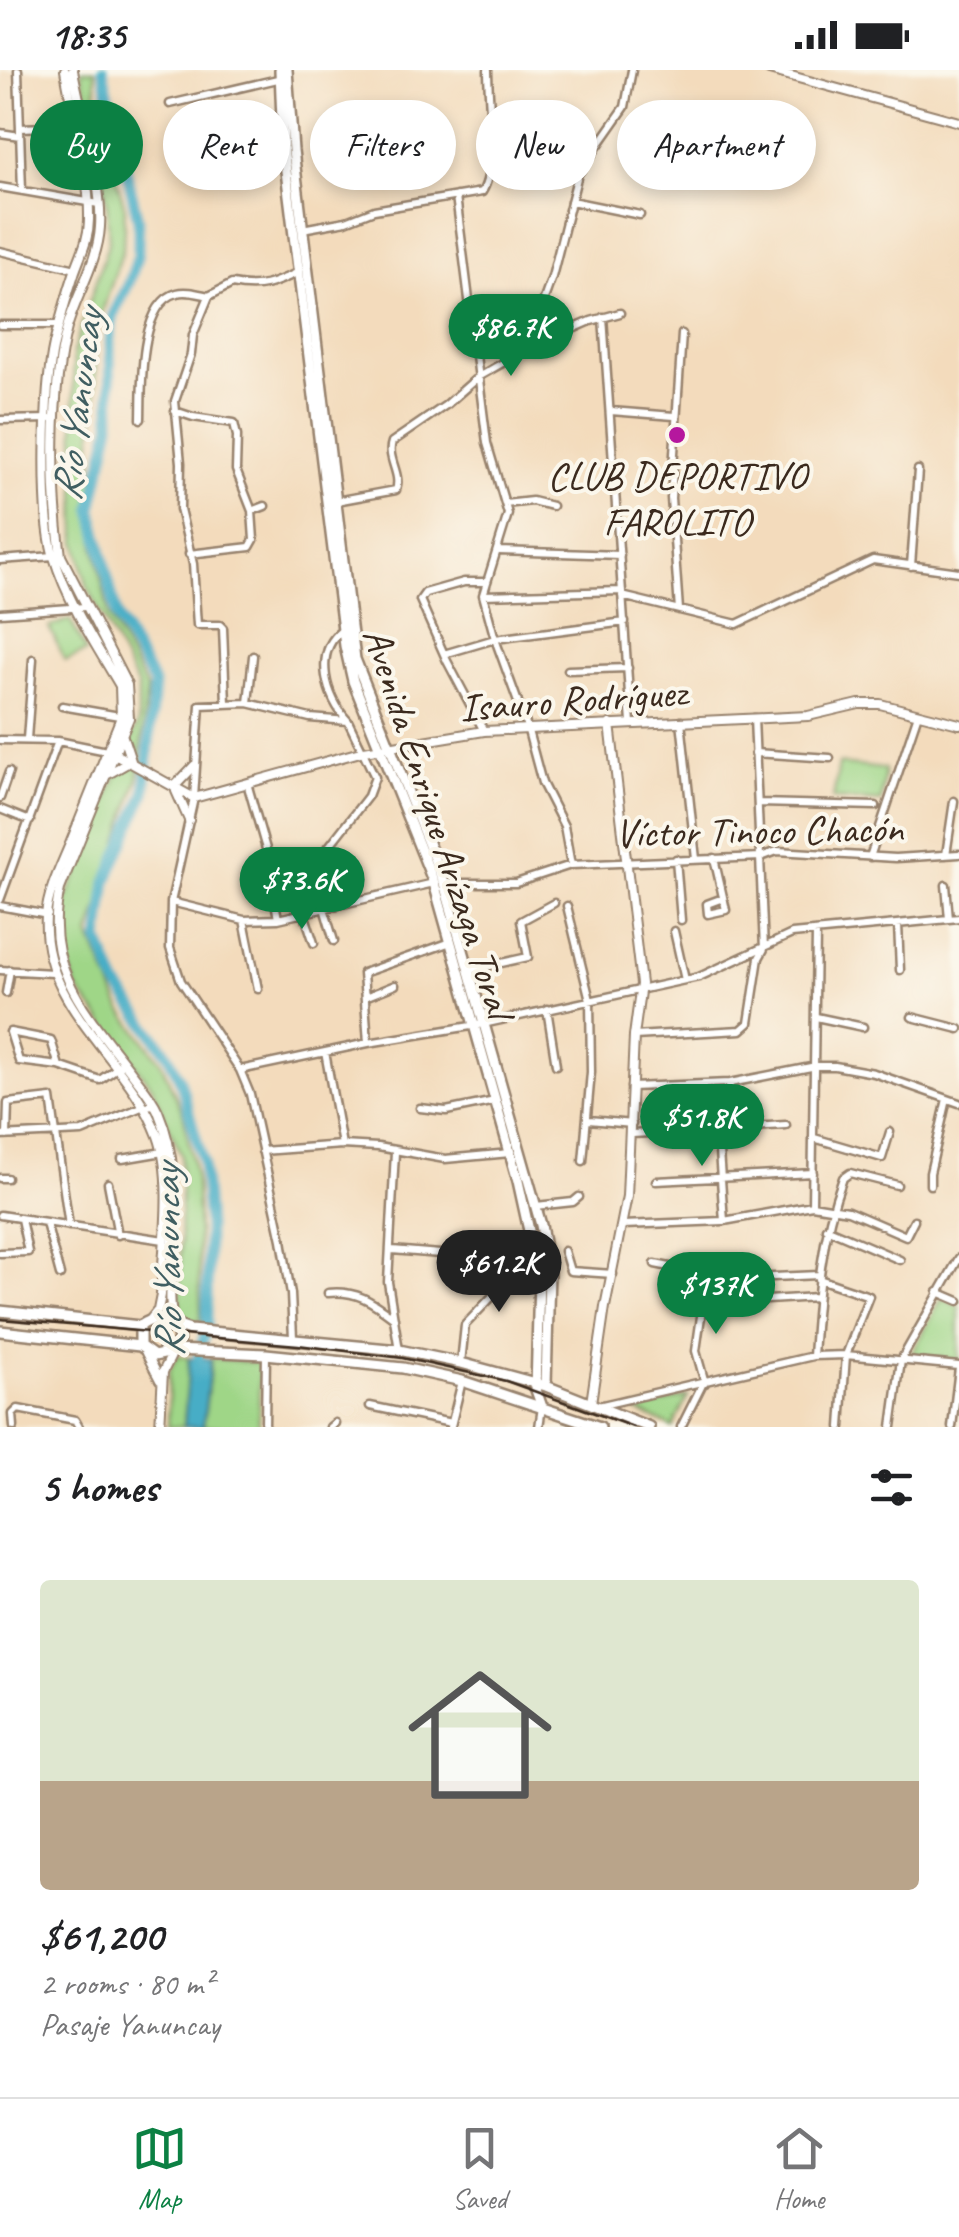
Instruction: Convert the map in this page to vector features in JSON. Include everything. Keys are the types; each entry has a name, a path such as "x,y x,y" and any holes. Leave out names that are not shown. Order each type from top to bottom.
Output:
{"main road":[{"path":"65,70 70,100"},
{"path":"73,70 99,204 100,229 96,252 68,325 52,419 61,556 81,608"},
{"path":"769,70 959,122"},
{"name":"Avenida Enrique Arízaga Toral","path":"284,74 355,658 384,747"},
{"name":"Avenida Enrique Arízaga Toral","path":"284,74 283,147 343,630 353,681 384,747 470,970 478,1025 510,1153 539,1302 542,1407"},
{"path":"86,190 88,240 52,353 50,532 54,556 127,685 122,734 110,752 104,778 50,916 64,975 144,1106 163,1152 160,1304 145,1323 143,1349 161,1384"},
{"name":"Isauro Rodríguez","path":"194,798 364,751 484,731 808,716 866,704 959,724"},
{"path":"125,717 54,884 48,956 71,1006 155,1105 172,1156 170,1308 180,1337 178,1350 165,1364 160,1427"},
{"path":"594,1404 612,1274 623,1225 639,990 610,724"},
{"path":"122,734 132,762"},
{"path":"110,752 194,798"},
{"path":"104,778 120,765 132,762"},
{"path":"174,787 194,766"},
{"path":"174,787 186,806 189,820"},
{"name":"Avenida Enrique Arízaga Toral","path":"439,883 451,942 536,1206 549,1272 541,1385"},
{"path":"0,1311 145,1323 164,1319 190,1330 399,1350 541,1385 649,1427"},
{"path":"0,1331 143,1349 157,1356 178,1350 216,1350 403,1368 462,1382 600,1427"},
{"path":"343,1362 362,1346"}],"street":[{"path":"18,70 22,191"},
{"path":"302,229 346,221 374,210 478,194 485,189 490,163 488,70"},
{"path":"525,350 552,277 578,174 625,107 632,70"},
{"path":"185,100 284,74"},
{"path":"0,133 30,131"},
{"path":"0,187 99,204"},
{"path":"456,196 487,442 508,514 483,596 546,794 564,826 571,865"},
{"path":"571,201 640,214"},
{"path":"0,251 76,269"},
{"path":"141,419 139,384 146,344 161,303 182,292 209,296 232,284 248,288 299,272"},
{"path":"209,296 193,335 175,410 181,462 180,509 196,625 218,624 223,628 226,703"},
{"path":"336,501 396,490 398,483 389,449 392,442 446,405 478,377 525,350 620,313"},
{"path":"603,317 631,723"},
{"path":"0,325 59,325"},
{"path":"679,610 671,498 682,334"},
{"path":"175,410 234,423 236,470 252,511 254,540 250,547 189,554"},
{"path":"610,411 674,416"},
{"path":"0,420 52,419"},
{"path":"911,566 918,470"},
{"path":"505,504 532,501 552,506"},
{"path":"252,511 264,506"},
{"path":"498,551 620,555"},
{"path":"0,560 54,556"},
{"path":"483,596 622,593 737,624 873,560 959,572"},
{"path":"484,731 420,600 425,593 464,582 488,582"},
{"path":"0,613 81,608"},
{"path":"444,654 495,639 625,622"},
{"path":"334,941 324,908 323,854 373,787 375,777 348,720 335,704 326,674 325,657 335,636 343,630"},
{"path":"248,703 253,656"},
{"path":"27,739 32,659"},
{"path":"568,670 628,668"},
{"path":"293,1338 291,1294 250,1094 240,1070 181,981 173,964 168,930 194,798 200,704 248,703 310,718 348,720"},
{"path":"62,706 125,717"},
{"path":"870,857 918,714"},
{"path":"634,1036 746,1028 764,948 754,718"},
{"path":"681,721 696,858"},
{"path":"0,740 58,741 110,752"},
{"path":"50,916 0,903 58,741"},
{"path":"756,752 830,758"},
{"path":"0,798 8,772"},
{"path":"247,783 266,848 278,919"},
{"path":"946,855 954,800"},
{"path":"759,803 876,806"},
{"path":"0,809 30,821"},
{"name":"Víctor Tinoco Chacón","path":"171,902 244,920 278,919 439,883 516,883 571,865 761,857 777,852 870,857 959,854"},
{"path":"714,858 723,898"},
{"path":"676,859 681,920"},
{"path":"946,886 949,919"},
{"path":"470,970 528,957 522,921 554,903"},
{"path":"567,906 590,1000 588,1120 583,1162"},
{"path":"304,913 314,943"},
{"path":"240,1070 368,1042 478,1025 684,980 792,934 959,918"},
{"path":"244,920 258,990"},
{"path":"898,924 900,970"},
{"path":"674,932 684,980"},
{"path":"812,1204 816,933"},
{"path":"368,1042 363,973 451,942"},
{"path":"0,970 53,973"},
{"path":"6,993 10,970"},
{"path":"365,997 395,986"},
{"path":"547,1009 556,1065"},
{"path":"816,1017 863,1027"},
{"path":"912,1017 959,1029"},
{"path":"60,1066 51,1040 10,1032 19,1061 60,1066 100,1080 120,1066"},
{"path":"324,1052 342,1145"},
{"path":"631,1087 730,1083 816,1066 874,1073 955,1100 930,1173 930,1186"},
{"path":"724,1222 718,1138 726,1131 730,1083"},
{"path":"69,1226 54,1134 54,1102 48,1098 8,1103 4,1136 54,1134 82,1132 155,1105"},
{"path":"420,1108 446,1111 495,1101"},
{"path":"588,1120 632,1129 726,1131 786,1125"},
{"path":"814,1138 882,1158 890,1132"},
{"path":"262,1150 342,1145 445,1158 510,1153"},
{"path":"122,1159 163,1152"},
{"path":"395,1152 388,1282 399,1350"},
{"path":"656,1181 813,1173"},
{"path":"813,1356 826,1228 845,1174 897,1186"},
{"path":"108,1182 118,1236"},
{"path":"536,1206 573,1202 579,1197"},
{"path":"623,1225 724,1222 812,1204 868,1218 906,1236 914,1220"},
{"path":"0,1216 164,1240"},
{"path":"0,1253 28,1252 21,1219"},
{"path":"46,1222 60,1276"},
{"path":"826,1228 900,1260"},
{"path":"392,1250 530,1262"},
{"path":"564,1251 570,1271 612,1274"},
{"path":"892,1427 901,1360 959,1258"},
{"path":"461,1363 464,1325 530,1262"},
{"path":"655,1264 743,1279 819,1277 869,1296 846,1355 841,1427"},
{"path":"681,1427 704,1384 696,1351 706,1275"},
{"path":"938,1292 959,1301"},
{"path":"328,1293 356,1294 394,1318"},
{"path":"718,1302 817,1296"},
{"path":"265,1427 266,1354"},
{"path":"594,1404 704,1384 813,1356 846,1355 959,1367 952,1427"},
{"path":"831,1356 844,1376"},
{"path":"370,1406 451,1425 462,1382"},
{"path":"539,1427 542,1407"},
{"path":"14,1427 13,1414 18,1409 75,1420 79,1427"}],"green space":[{"path":"81,70 95,70 97,100 87,100"},
{"path":"104,190 120,190 125,208 123,250 95,334 95,547 109,616 147,689 138,778 90,935 121,1009 160,1061 183,1113 196,1179 201,1321 188,1321 180,1311 181,1155 153,1088 76,987 62,944 62,910 138,723 138,687 87,586 77,543 73,352 109,241"},
{"path":"70,619 86,652 65,661 49,627"},
{"path":"839,764 885,769 881,802 833,799"},
{"path":"942,1298 959,1306 959,1361 911,1355"},
{"path":"178,1355 189,1358 184,1427 168,1427 169,1371"},
{"path":"211,1358 259,1363 259,1427 203,1427"},
{"path":"688,1396 673,1427 634,1410"}],"water":[{"path":"189,1358 211,1358 203,1427 184,1427"}],"waterway":[{"name":"Río Yanuncay","path":"103,70 138,220 138,255 114,313 110,339 111,425 92,509 117,617 154,684 145,793 107,881 99,940 116,983 168,1055 180,1080 203,1162 208,1225 207,1328 199,1352 198,1373"}],"tram line":[{"path":"0,1319 402,1358 506,1381 633,1427"}],"place":[{"name":"CLUB DEPORTIVO FAROLITO","path":"677,435"}]}
